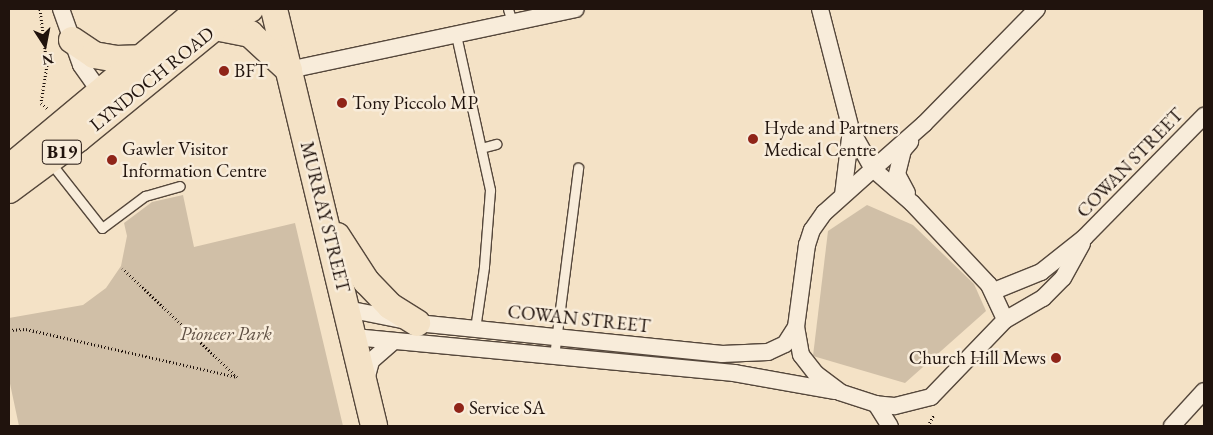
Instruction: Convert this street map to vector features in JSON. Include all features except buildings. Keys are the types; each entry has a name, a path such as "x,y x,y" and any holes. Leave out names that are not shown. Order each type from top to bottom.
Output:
{"main road":[{"name":"LYNDOCH ROAD","path":"9,190 50,162 107,101 141,58 202,16 233,14 250,9"},
{"name":"MURRAY STREET","path":"274,9 326,218 374,426"},
{"path":"202,16 250,34 289,70"},
{"name":"LYNDOCH ROAD","path":"9,168 107,101 202,16"},
{"path":"72,40 94,55 116,59 141,58"},
{"path":"326,218 366,281 390,306 417,323"}],"street":[{"path":"61,9 81,65 107,101"},
{"path":"289,70 456,35 510,16 576,9"},
{"path":"820,9 851,130 873,169 912,203 994,291 1005,320"},
{"path":"840,392 807,364 801,355 796,327 807,245 824,213 924,124 1037,9"},
{"name":"COWAN STREET","path":"994,291 1041,272 1085,237 1204,116"},
{"path":"912,203 896,174 903,150 924,124"},
{"path":"843,196 851,130"},
{"name":"COWAN STREET","path":"354,337 734,374 840,392 876,404 894,406 931,397 1005,320 1043,298 1063,278 1085,237"},
{"name":"COWAN STREET","path":"347,309 417,323 722,354 768,352 784,344 796,327"},
{"path":"365,384 371,361 394,341"},
{"path":"1172,426 1204,391"},
{"path":"876,404 890,426"}],"lane":[{"path":"456,35 482,148 490,205 475,329"},
{"path":"482,148 496,144"},
{"path":"50,162 102,228 145,196 180,186"},
{"path":"554,356 578,168"}],"path":[{"path":"40,9 47,65 41,103"},
{"path":"9,330 26,329 237,377 122,268"}],"green space":[{"name":"Pioneer Park","path":"183,195 194,247 295,223 343,426 19,426 9,379 9,318 83,305 106,288 121,266 127,236 124,223 152,202"},
{"path":"867,205 913,225 974,284 986,311 905,383 813,356 828,231"}],"place":[{"name":"BFT","path":"224,71"},
{"name":"Tony Piccolo MP","path":"342,103"},
{"name":"Hyde and Partners Medical Centre","path":"753,139"},
{"name":"Gawler Visitor Information Centre","path":"112,160"},
{"name":"Church Hill Mews","path":"1056,358"},
{"name":"Service SA","path":"459,408"}]}
